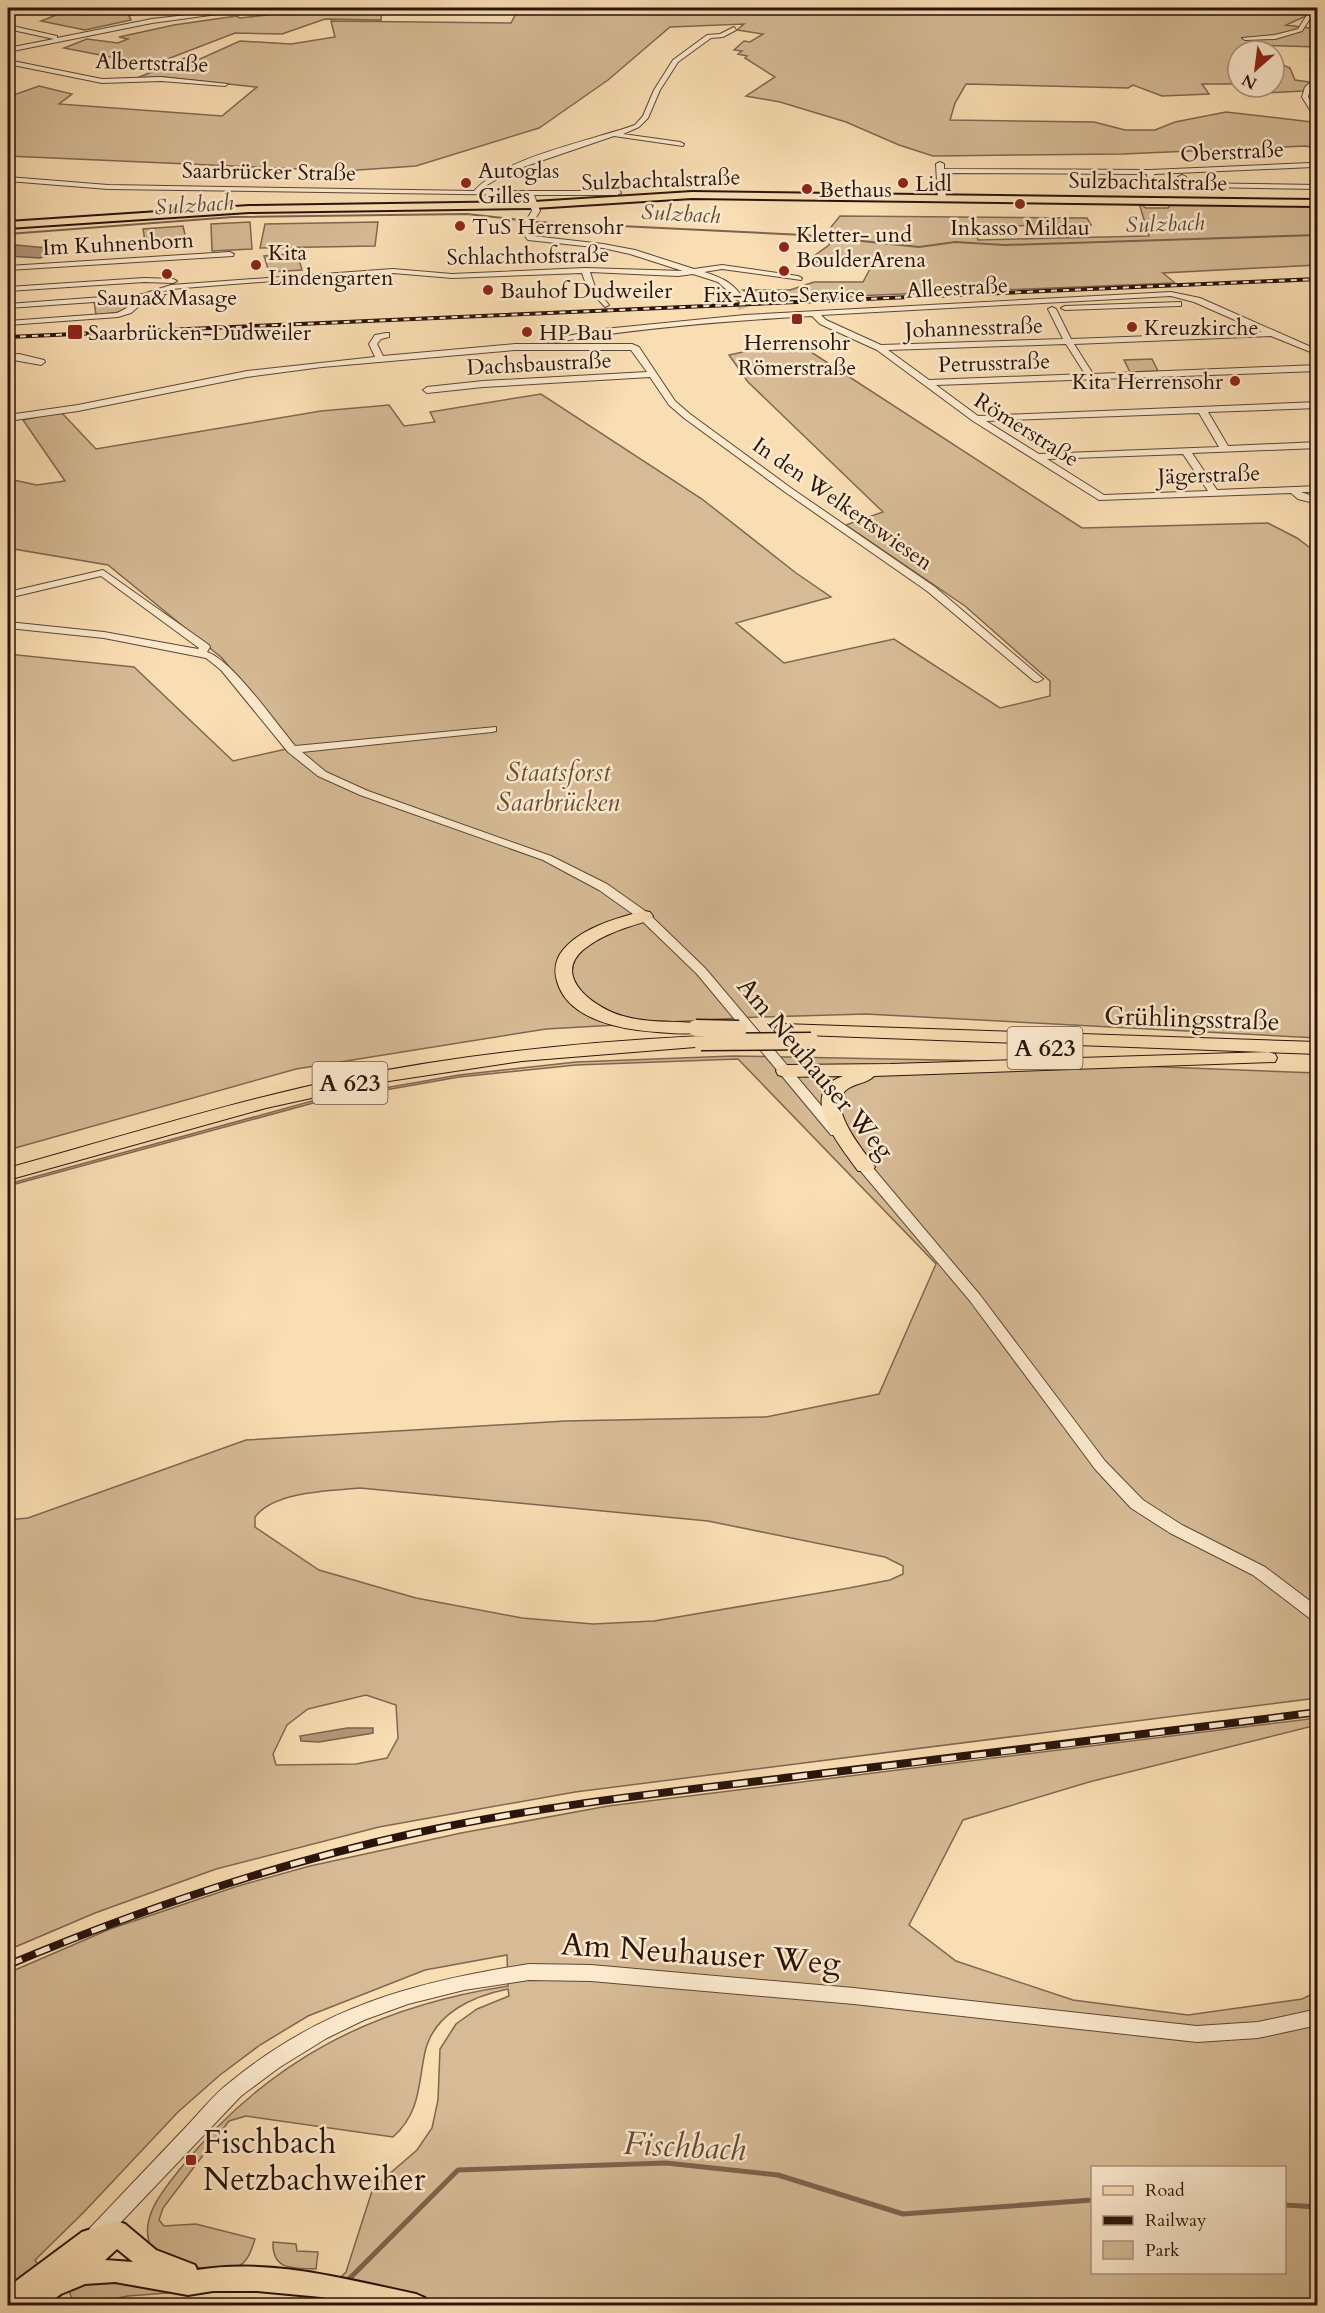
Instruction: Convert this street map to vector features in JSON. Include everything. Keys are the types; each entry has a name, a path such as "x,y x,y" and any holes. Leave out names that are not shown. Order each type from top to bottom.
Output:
{"highway":[{"path":"644,916 601,931 574,950 565,965 563,976 569,989 592,1009 618,1020 697,1034"},
{"name":"A 623","path":"8,1162 270,1089 389,1064 540,1042 783,1030 812,1036"},
{"name":"A 623","path":"8,1174 276,1100 395,1074 697,1034 812,1036 893,1042 1317,1059"},
{"name":"Grühlingsstraße","path":"812,1036 1317,1048"},
{"path":"785,1071 891,1071 1279,1058"},
{"path":"865,1167 832,1118 830,1104 838,1087 848,1080 891,1071"}],"main road":[{"name":"Sulzbachtalstraße","path":"8,225 249,209 534,205 692,195 1317,203"},
{"path":"104,2236 102,2261 115,2271"},
{"path":"104,2236 159,2266 213,2279"},
{"path":"58,2284 104,2236"},
{"path":"8,2301 104,2236"},
{"path":"22,2306 58,2284 83,2273 115,2271 188,2283 213,2279 256,2279 321,2285 411,2305"}],"street":[{"path":"8,11 18,8"},
{"path":"8,50 159,20 258,8"},
{"path":"1245,38 1275,38 1300,30 1306,25 1309,16 1317,14"},
{"path":"8,27 60,38"},
{"path":"476,193 482,185 497,176 554,153 638,126 643,121 653,90 674,61 709,36 721,36 734,29"},
{"name":"Albertstraße","path":"8,62 102,81 154,79 225,84"},
{"path":"1317,78 1307,88 1305,97 1317,121"},
{"path":"615,134 680,144"},
{"path":"1314,167 1317,158"},
{"name":"Oberstraße","path":"942,198 940,166 1150,172 1314,167"},
{"path":"1181,171 1184,184"},
{"path":"1150,172 1152,184 1317,187"},
{"name":"Saarbrücker Straße","path":"8,179 108,187 530,194 617,193"},
{"path":"530,194 536,212 524,230 531,238 619,248 725,282 740,300"},
{"name":"Im Kuhnenborn","path":"8,268 230,254"},
{"name":"Schlachthofstraße","path":"8,323 118,315 128,311 143,296 159,290 192,285 362,272 452,276 585,270 678,274 722,267 798,278"},
{"path":"585,270 591,287 604,305"},
{"path":"8,289 153,280 185,282 192,285"},
{"name":"Alleestraße","path":"515,347 579,334 744,313 814,313 1171,294 1197,300 1317,353"},
{"path":"8,306 143,296"},
{"path":"851,310 896,314 1178,304"},
{"path":"1052,309 1069,342"},
{"name":"Römerstraße","path":"814,313 823,322 880,348 976,419 1102,498"},
{"path":"579,334 583,346"},
{"name":"Johannesstraße","path":"880,348 1273,334"},
{"path":"380,358 373,344 378,337 386,335"},
{"path":"8,418 78,408 270,371 380,358 515,347 617,346 632,342 632,338"},
{"name":"Johannesstraße","path":"1069,342 1091,376"},
{"name":"In den Welkertswiesen","path":"617,346 636,349 672,403 687,416 788,490 931,589 1038,679"},
{"path":"8,357 42,362"},
{"name":"Petrusstraße","path":"925,383 1317,368"},
{"name":"Dachsbaustraße","path":"427,390 463,384 600,380 653,374"},
{"path":"976,419 1317,405"},
{"path":"1202,410 1225,449"},
{"path":"1039,457 1317,445"},
{"path":"1186,451 1213,492"},
{"name":"Jägerstraße","path":"1102,498 1317,489"},
{"path":"1292,490 1301,497 1317,501"},
{"name":"Am Neuhauser Weg","path":"8,596 103,573 206,647 201,652"},
{"name":"Am Neuhauser Weg","path":"8,625 104,635 201,652 218,661 225,668 292,750 322,774 364,794 547,858 603,887 644,916 701,971 975,1298 1118,1487 1137,1504 1176,1529 1259,1571 1317,1616"},
{"path":"292,750 492,729"},
{"name":"Am Neuhauser Weg","path":"104,2236 146,2185 234,2090 273,2061 320,2032 357,2014 407,1996 464,1982 529,1972 591,1972 1197,2034 1244,2033 1288,2026 1317,2016"}],"green space":[{"path":"100,8 115,8 140,13 129,16 131,20 85,30 41,21 64,12 87,15"},
{"path":"305,8 382,8 381,20 325,19 282,34 235,33 152,65 64,48 87,39 118,43 128,39 119,37 174,25 236,16 240,18 304,13"},
{"path":"519,8 1317,8 1317,11 1286,25 1317,29 1317,47 1286,46 1286,39 1226,39 1226,84 1202,84 1209,94 1162,96 1133,85 1128,88 966,84 955,103 950,120 1094,122 1125,130 1155,130 1175,122 1226,112 1312,122 1317,120 1317,149 1306,146 1122,154 933,156 899,145 846,122 780,102 746,96 775,77 745,58 747,56 738,54 742,51 734,50 744,41 750,42 763,34 737,30 744,24 670,27 608,80 539,128 416,166 343,171 8,156 8,97 39,86 72,94 59,104 222,116 257,87 163,77 137,78 185,58 200,59 240,41 291,44 335,37 331,21 511,23"},
{"path":"1286,66 1290,68 1295,80 1310,82 1303,91 1286,92"},
{"path":"1139,203 1146,208 1168,208 1172,203 1317,206 1317,265 1163,273 1175,283 756,300 743,290 790,290 814,282 863,282 871,267 807,261 829,245 831,227 840,216 1087,218 1091,225 974,226 978,240 1149,236"},
{"path":"250,222 252,249 212,251 211,224"},
{"path":"378,222 375,246 260,248 265,224"},
{"path":"183,226 186,239 145,241 143,229"},
{"path":"297,253 302,270 269,272 264,256"},
{"path":"138,298 121,312 96,315 94,301"},
{"name":"Staatsforst Saarbrücken","path":"794,341 1082,528 1268,523 1297,538 1317,553 1317,1038 866,1014 758,1017 546,1029 296,1069 8,1150 8,654 134,667 233,761 295,747 222,658 108,565 8,548 8,479 37,485 65,481 23,420 61,412 96,449 321,411 389,405 404,426 435,422 430,412 541,394 702,499 796,573 831,597 736,623 784,663 894,639 1000,708 1050,696 1050,681 965,606 846,525 883,512 748,382 729,355"},
{"path":"1152,359 1158,371 1130,372 1124,360"},
{"path":"733,1056 1038,1062 1317,1073 1317,1698 575,1792 379,1827 216,1869 95,1913 8,1950 8,1520 28,1518 246,1440 565,1421 766,1417 879,1394 936,1264 738,1059 576,1065 459,1077 317,1102 8,1186 8,1184 316,1100 459,1075 576,1062","holes":["360,1488 708,1521 885,1557 903,1566 903,1574 890,1580 849,1588 654,1621 593,1624 522,1618 416,1598 319,1570 255,1527 255,1517 275,1502 303,1494","366,1695 396,1705 398,1738 387,1758 356,1764 276,1765 273,1754 287,1725 308,1709"]},
{"path":"1317,1718 1317,1725 1089,1782 963,1820 909,1925 956,1961 1073,2000 1188,2015 1302,1999 1317,1992 1317,2305 143,2305 278,2300 316,2302 346,2272 373,2188 417,2150 432,2128 438,2100 440,2049 456,2024 477,2009 509,1996 508,1989 482,1996 457,2008 437,2027 425,2052 414,2108 409,2118 393,2137 246,2116 229,2121 163,2208 159,2220 164,2226 196,2224 255,2239 248,2257 239,2266 230,2269 204,2268 190,2266 163,2256 149,2242 147,2232 151,2212 156,2202 180,2169 213,2131 249,2098 286,2069 326,2045 367,2025 412,2008 458,1995 508,1986 507,1955 425,1970 308,2016 260,2045 220,2075 178,2112 84,2212 35,2260 63,2305 8,2306 8,1973 110,1929 238,1886 310,1866 461,1833 608,1806"},
{"path":"273,2242 296,2244 297,2251 318,2252 316,2269 292,2268 280,2263 276,2258"},
{"path":"109,2280 181,2292 128,2296 74,2306 68,2287 92,2281"}],"shaded area":[{"path":"16,245 48,248 55,252 40,258 8,256 8,248"},
{"path":"347,1728 373,1728 373,1733 319,1742 301,1741 300,1736"}],"waterway":[{"name":"Sulzbach","path":"8,234 233,217 467,214 538,222 804,235 919,247 955,242 1005,245 1318,235"},
{"name":"Fischbach","path":"345,2283 458,2170 666,2163 778,2175 903,2214 1091,2200"},
{"name":"Fischbach","path":"1286,2205 1318,2207"},
{"name":"Fischbach","path":"324,2306 332,2297"}],"tunnel":[{"path":"740,300 743,310"}],"railway":[{"path":"8,337 1318,279"},
{"path":"8,1965 206,1890 359,1846 460,1824 660,1793 1318,1712"}],"place":[{"name":"Autoglas Gilles","path":"466,183"},
{"name":"Lidl","path":"903,183"},
{"name":"Bethaus","path":"807,189"},
{"name":"Inkasso Mildau","path":"1020,204"},
{"name":"TuS Herrensohr","path":"460,226"},
{"name":"Kletter- und BoulderArena","path":"784,247"},
{"name":"Kita Lindengarten","path":"256,265"},
{"name":"Fix-Auto-Service","path":"784,271"},
{"name":"Sauna&Masage","path":"167,274"},
{"name":"Bauhof Dudweiler","path":"488,290"},
{"name":"Herrensohr Römerstraße","path":"797,319"},
{"name":"Kreuzkirche","path":"1132,327"},
{"name":"Saarbrücken-Dudweiler","path":"75,332"},
{"name":"HP Bau","path":"527,332"},
{"name":"Kita Herrensohr","path":"1235,381"},
{"name":"Fischbach Netzbachweiher","path":"191,2160"}]}
